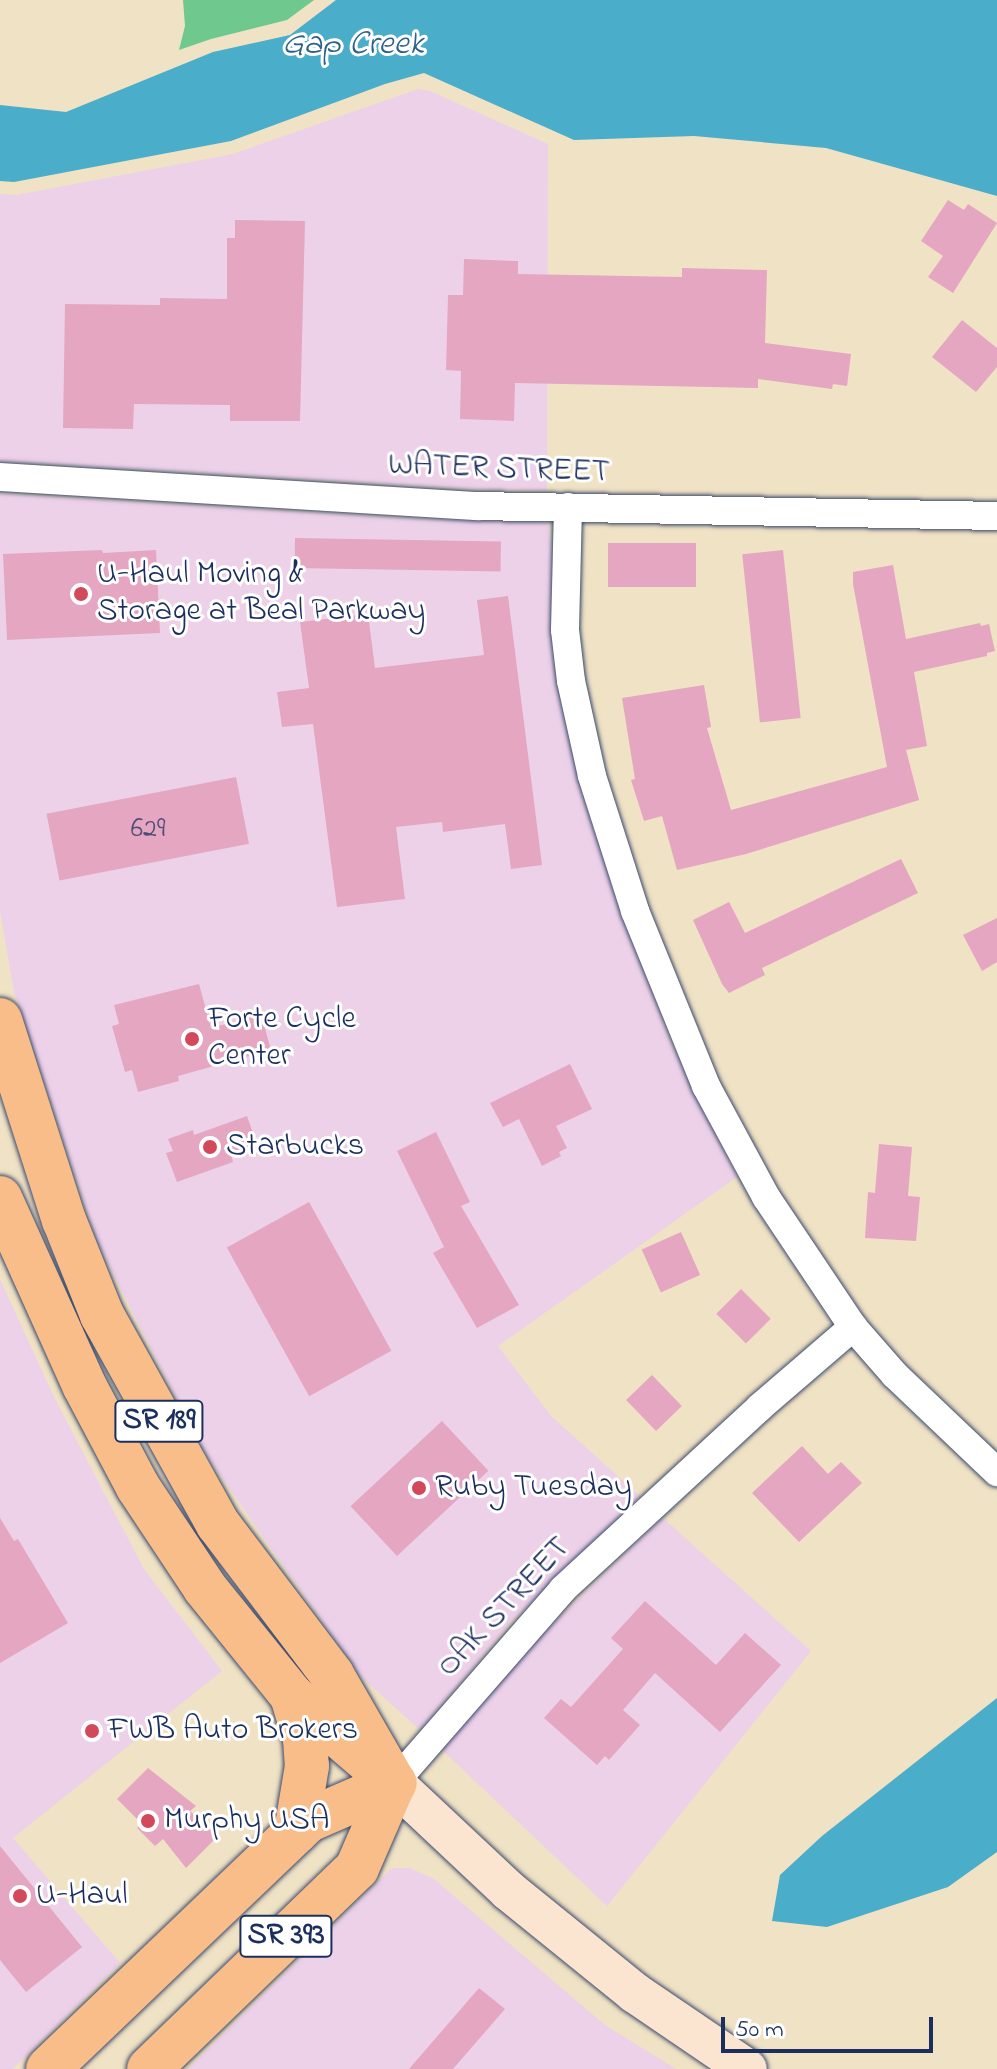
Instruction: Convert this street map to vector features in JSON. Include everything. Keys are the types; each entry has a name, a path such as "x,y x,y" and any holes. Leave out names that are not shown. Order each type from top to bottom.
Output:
{"main road":[{"name":"SR 189","path":"0,1020 27,1113 92,1291 164,1430 218,1524 332,1675 394,1783"},
{"path":"0,1137 10,1143 55,1252 92,1291"},
{"name":"SR 189","path":"0,1198 78,1374 138,1487 205,1588 292,1696 394,1783 509,1891 635,1993 747,2069"},
{"path":"292,1696 305,1739 307,1766 296,1832"},
{"name":"SR 393","path":"48,2069 309,1820 394,1783"},
{"name":"SR 393","path":"149,2069 357,1868 394,1783"}],"street":[{"name":"WATER STREET","path":"0,477 434,504 997,516"},
{"path":"568,507 565,630 571,681 592,776 635,911 687,1043 737,1147 853,1327 895,1375 997,1472"},
{"name":"OAK STREET","path":"394,1783 563,1589 760,1407 853,1327"}],"shaded area":[{"path":"418,89 430,91 548,144 547,490 477,489 0,461 0,194 16,195 233,154"},
{"path":"0,494 419,519 548,523 553,563 551,629 557,685 579,780 622,916 674,1049 737,1177 498,1346 551,1416 640,1496 512,1621 420,1730 361,1677 202,1449 97,1242 14,992 0,911"},
{"path":"0,1279 54,1397 144,1569 222,1671 13,1838 120,1963 13,2069 0,2069"},
{"path":"663,1518 811,1651 607,1906 442,1750 531,1645"},
{"path":"392,1868 410,1868 434,1879 605,2025 676,2069 188,2069"}],"green space":[{"path":"183,0 314,0 287,20 179,50 185,26"}],"water":[{"name":"Gap Creek","path":"336,0 997,0 997,196 826,148 694,136 574,140 424,73 385,84 231,141 14,182 0,181 0,105 66,112 213,52 290,35"},
{"path":"997,1698 997,1852 948,1887 827,1927 772,1921 780,1875 822,1836"}],"building":[{"path":"948,200 964,210 968,204 997,223 953,293 928,277 943,256 921,241"},
{"path":"235,220 305,221 300,421 230,421 230,405 134,404 133,429 63,428 65,304 160,305 160,298 227,299 227,238 235,238"},
{"path":"464,259 518,261 518,274 682,277 682,268 767,270 765,343 851,354 847,386 833,384 832,389 758,379 758,388 515,383 514,421 460,419 461,371 446,370 448,295 463,295"},
{"path":"962,320 997,348 997,367 976,392 932,357"},
{"path":"295,538 501,542 500,572 294,568"},
{"path":"608,543 696,543 696,587 608,587"},
{"name":"U-Haul Moving & Storage at Beal Parkway","path":"102,550 103,553 156,550 160,633 7,640 3,554"},
{"path":"783,550 801,718 760,722 742,554"},
{"path":"893,565 906,639 980,623 981,626 989,624 995,651 987,653 987,656 914,672 927,746 906,750 919,800 746,854 677,870 662,816 644,821 631,780 635,779 622,698 704,685 711,727 707,728 731,810 887,767 853,572"},
{"path":"508,596 542,865 511,869 505,824 443,832 442,822 396,827 405,899 337,907 313,724 282,727 277,692 309,688 300,622 368,614 375,668 484,655 477,600"},
{"path":"236,777 249,844 60,881 47,814"},
{"path":"901,859 918,893 762,968 765,975 729,993 722,984 693,920 729,902 745,933"},
{"path":"997,918 997,962 982,971 963,935"},
{"name":"Forte Cycle Center","path":"199,984 211,1028 261,1014 271,1050 178,1076 179,1081 138,1092 132,1070 125,1072 112,1026 119,1024 114,1005"},
{"path":"570,1064 592,1109 556,1126 567,1148 559,1152 561,1156 542,1166 519,1119 503,1127 490,1103"},
{"name":"Starbucks","path":"247,1116 257,1144 231,1154 233,1162 177,1182 166,1153 173,1151 168,1139 193,1130 194,1135"},
{"path":"436,1132 470,1202 461,1206 519,1305 477,1328 433,1253 444,1247 397,1151"},
{"path":"879,1144 912,1147 908,1196 920,1197 916,1241 865,1238 868,1192 875,1193"},
{"path":"309,1202 391,1351 309,1396 227,1248"},
{"path":"681,1232 700,1275 661,1292 642,1249"},
{"path":"741,1289 771,1319 746,1343 716,1314"},
{"path":"652,1375 682,1406 656,1431 626,1400"},
{"name":"Ruby Tuesday","path":"442,1421 488,1471 397,1556 351,1506"},
{"path":"802,1446 828,1474 841,1462 862,1483 799,1542 752,1493"},
{"path":"0,1518 14,1541 18,1539 68,1623 0,1663"},
{"path":"645,1601 716,1665 745,1633 781,1665 720,1732 655,1673 623,1710 640,1725 609,1760 605,1756 597,1765 544,1718 561,1699 571,1707 623,1649 611,1638"},
{"path":"148,1768 196,1806 190,1811 218,1836 186,1868 163,1839 155,1846 137,1828 142,1824 117,1799"},
{"name":"U-Haul","path":"0,1846 82,1947 26,1992 0,1960"},
{"path":"479,1988 505,2009 453,2069 409,2069"}],"place":[{"name":"U-Haul Moving & Storage at Beal Parkway","path":"81,594"},
{"name":"Forte Cycle Center","path":"192,1039"},
{"name":"Starbucks","path":"210,1147"},
{"name":"Ruby Tuesday","path":"419,1488"},
{"name":"FWB Auto Brokers","path":"92,1731"},
{"name":"Murphy USA","path":"148,1821"},
{"name":"U-Haul","path":"20,1896"}]}
